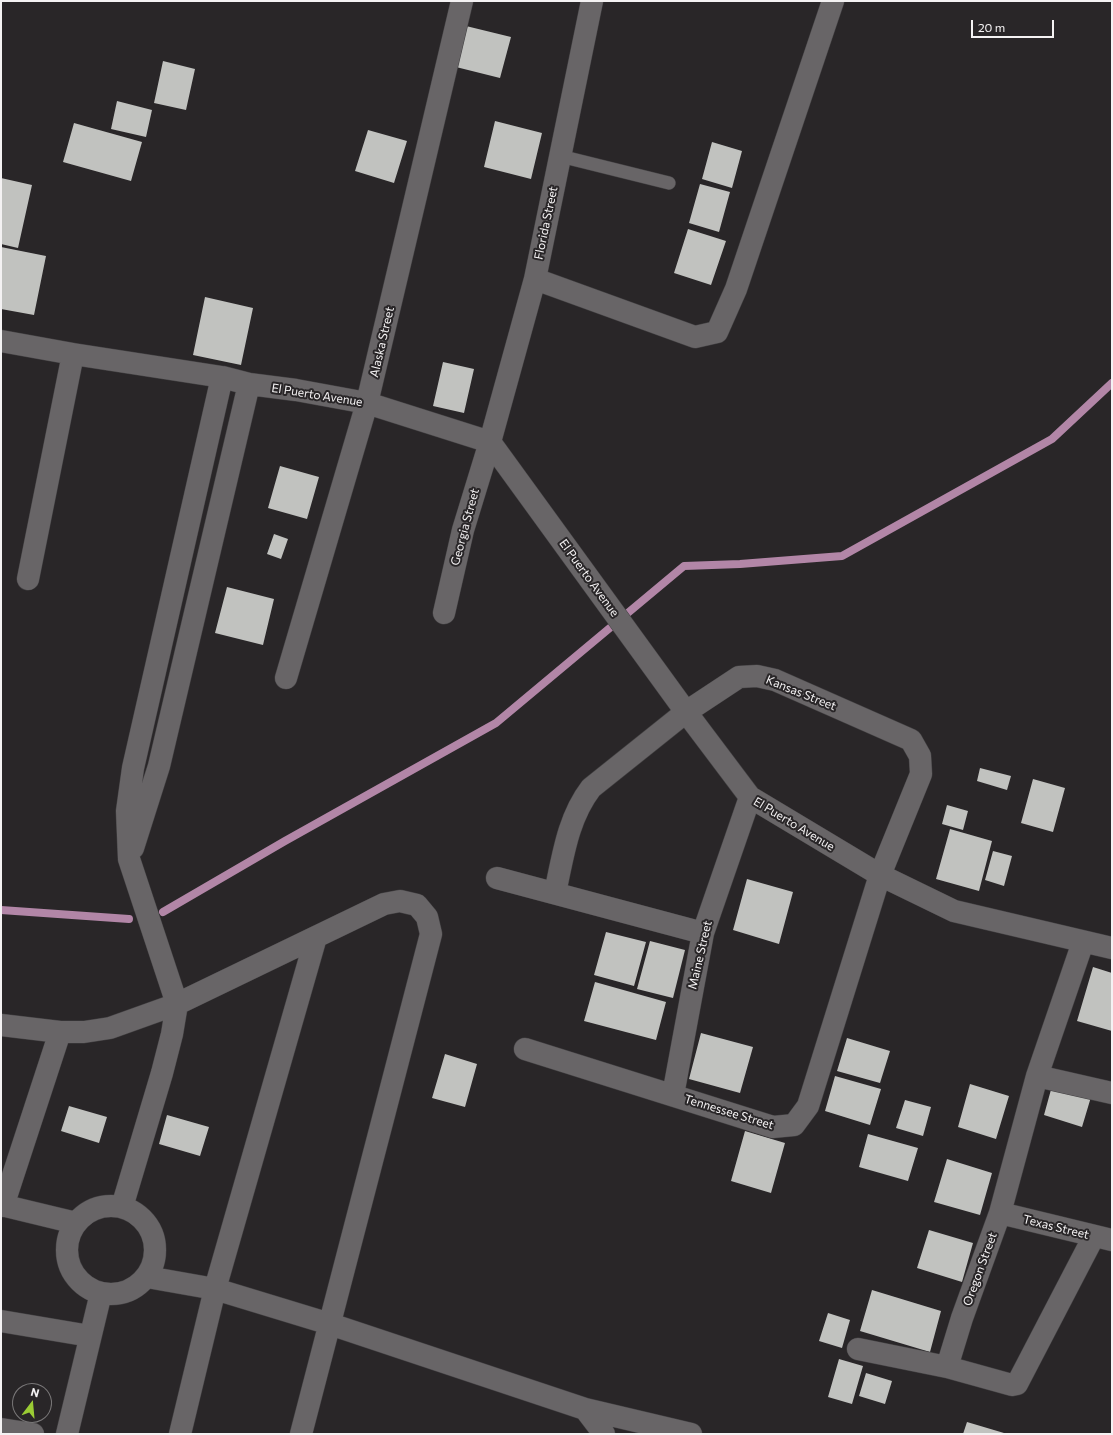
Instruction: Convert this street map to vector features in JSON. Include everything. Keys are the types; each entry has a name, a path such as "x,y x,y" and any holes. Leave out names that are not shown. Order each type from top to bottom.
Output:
{"street":[{"name":"Alaska Street","path":"286,678 368,403 462,1"},
{"name":"Florida Street","path":"490,442 535,279 592,1"},
{"path":"535,279 695,337 716,332 736,289 833,1"},
{"name":"El Puerto Avenue","path":"1,341 73,354 222,377 249,384 296,390 368,403 490,442 686,712 750,797 880,875 954,911 1112,948"},
{"path":"28,579 73,354"},
{"path":"122,1207 162,1072 172,1034 177,1004 129,859 126,811 133,768 222,377"},
{"path":"129,859 144,818 160,766 249,384"},
{"name":"Georgia Street","path":"444,613 463,530 490,442"},
{"name":"Kansas Street","path":"555,892 576,811 583,798 591,788 686,712 739,677 757,676 775,680 911,740 920,756 921,774 880,875"},
{"name":"Maine Street","path":"672,1095 703,933 750,797"},
{"name":"Tennessee Street","path":"525,1049 773,1127 794,1125 808,1106 880,875"},
{"path":"497,878 555,892 703,933"},
{"path":"1,1025 60,1032 84,1032 110,1028 177,1004 384,904 400,901 417,906 427,917 431,934 301,1434"},
{"path":"180,1434 215,1289 316,937"},
{"name":"Oregon Street","path":"947,1367 962,1318 1000,1213 1037,1076 1083,942"},
{"path":"60,1032 2,1205 76,1223"},
{"path":"1037,1076 1112,1093"},
{"path":"105,1206 122,1207 138,1214 150,1228 155,1244 155,1261 147,1277 134,1288 118,1294 100,1293 84,1285 73,1273 67,1256 68,1239 76,1223 89,1212 105,1206"},
{"name":"Texas Street","path":"1000,1213 1103,1238"},
{"path":"858,1349 947,1367 1012,1385 1017,1384 1103,1238"},
{"path":"147,1277 215,1289 330,1324 585,1409 691,1434"},
{"path":"67,1434 100,1293"},
{"path":"1,1321 90,1336"},
{"path":"585,1409 604,1434"},
{"path":"1,1429 33,1434"}],"lane":[{"path":"560,156 668,183"}],"building":[{"path":"466,26 511,37 500,78 456,67"},
{"path":"163,61 195,69 186,110 154,103"},
{"path":"117,101 152,110 146,137 111,129"},
{"path":"495,121 542,133 531,179 484,167"},
{"path":"74,123 142,142 131,181 63,162"},
{"path":"368,130 407,141 394,183 355,171"},
{"path":"712,142 742,151 732,188 702,179"},
{"path":"1,178 32,185 18,248 1,244"},
{"path":"700,184 730,192 719,232 689,223"},
{"path":"688,229 726,241 711,285 674,273"},
{"path":"1,247 46,256 34,315 1,309"},
{"path":"205,297 253,308 241,365 193,355"},
{"path":"443,362 474,369 464,413 433,406"},
{"path":"280,466 319,477 307,519 268,508"},
{"path":"274,534 288,539 281,559 267,554"},
{"path":"227,587 274,599 263,645 215,633"},
{"path":"980,768 1011,776 1007,790 977,781"},
{"path":"1033,779 1065,788 1053,832 1021,823"},
{"path":"947,805 968,811 963,830 942,824"},
{"path":"950,829 992,841 979,891 936,879"},
{"path":"993,851 1012,856 1004,886 985,880"},
{"path":"747,879 793,892 779,944 733,930"},
{"path":"606,932 646,942 634,986 594,975"},
{"path":"650,941 685,950 673,998 637,989"},
{"path":"1093,967 1112,973 1112,1031 1077,1021"},
{"path":"595,982 666,1002 656,1040 584,1021"},
{"path":"701,1033 753,1047 740,1093 689,1079"},
{"path":"847,1038 890,1051 880,1083 837,1071"},
{"path":"445,1054 477,1064 465,1107 432,1098"},
{"path":"835,1076 881,1089 870,1125 825,1111"},
{"path":"970,1084 1009,1096 996,1139 958,1127"},
{"path":"1052,1086 1091,1097 1082,1127 1044,1115"},
{"path":"905,1100 931,1107 923,1136 896,1128"},
{"path":"69,1106 107,1117 99,1143 61,1131"},
{"path":"167,1115 209,1127 200,1156 159,1144"},
{"path":"745,1131 785,1143 771,1193 731,1181"},
{"path":"868,1134 918,1148 908,1181 859,1167"},
{"path":"947,1159 992,1173 980,1215 934,1202"},
{"path":"929,1230 973,1243 962,1282 917,1268"},
{"path":"872,1290 941,1311 930,1352 860,1331"},
{"path":"828,1313 850,1320 842,1348 819,1341"},
{"path":"839,1359 863,1366 852,1404 828,1397"},
{"path":"866,1373 892,1381 885,1404 859,1396"},
{"path":"967,1422 1004,1433 1004,1434 963,1434"}],"waterway":[{"path":"163,912 285,841 496,723 684,566 740,564 842,556 1052,439 1112,383"},
{"path":"1,910 129,919"}]}
